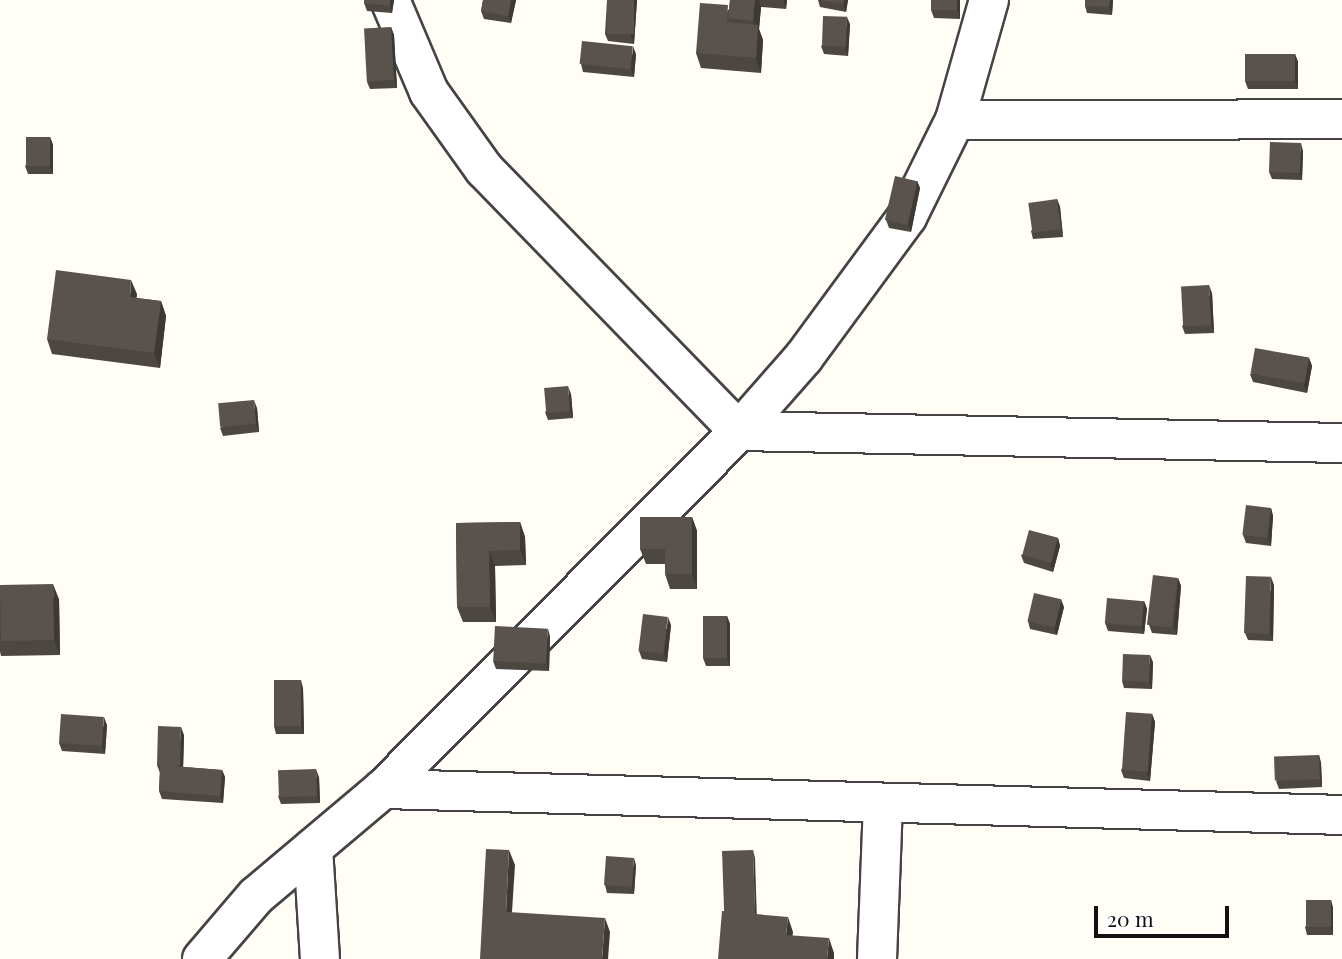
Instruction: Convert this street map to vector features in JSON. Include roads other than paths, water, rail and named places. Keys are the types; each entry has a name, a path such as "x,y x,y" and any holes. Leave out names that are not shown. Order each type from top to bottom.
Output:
{"street":[{"path":"390,0 429,92 484,169 739,431 1342,443"},
{"path":"202,959 256,896 383,789 739,431 804,357 907,218 955,120 989,0"},
{"path":"955,120 1342,118"},
{"path":"383,789 883,805 1342,815"},
{"path":"877,959 883,805"},
{"path":"313,848 320,959"}]}
